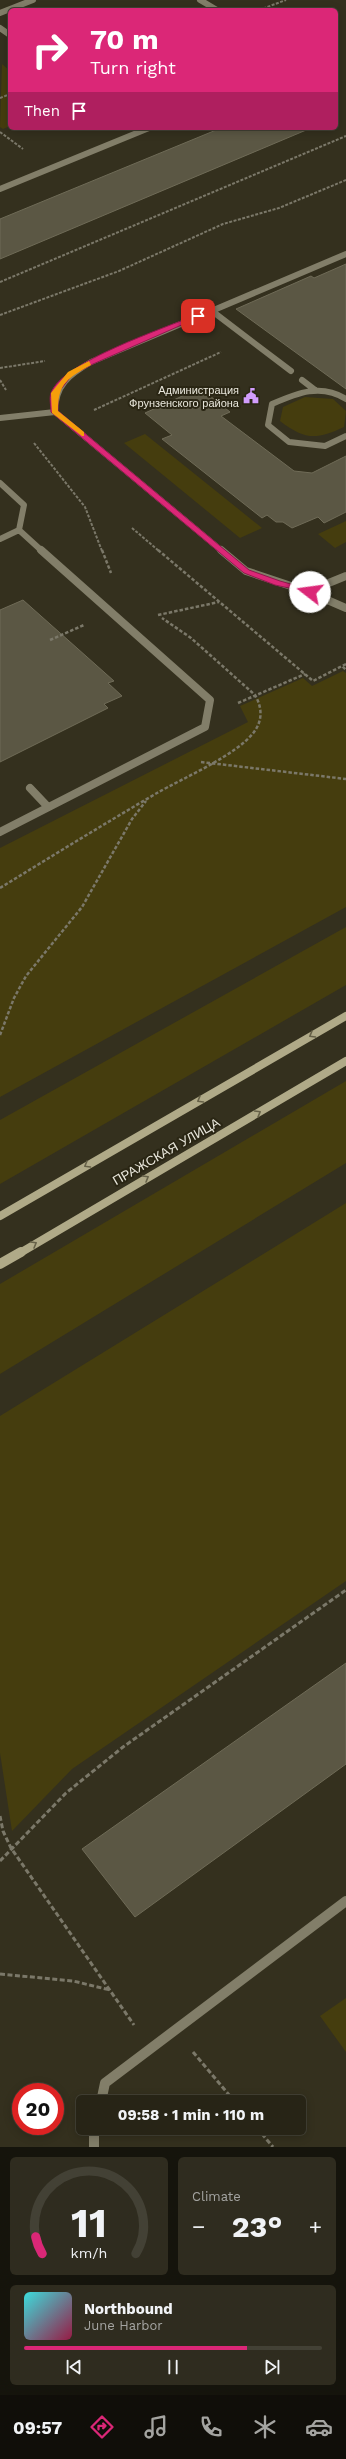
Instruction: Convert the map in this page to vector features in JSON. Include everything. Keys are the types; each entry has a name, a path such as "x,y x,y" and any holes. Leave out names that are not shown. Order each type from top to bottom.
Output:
{"street":[{"name":"ПРАЖСКАЯ УЛИЦА","path":"0,1216 346,1016"},
{"name":"ПРАЖСКАЯ УЛИЦА","path":"0,1264 346,1061"}],"lane":[{"path":"13,8 33,0"},
{"path":"200,0 213,8"},
{"path":"0,189 144,130"},
{"path":"55,412 55,393 70,374 91,362 346,254"},
{"path":"212,311 291,371"},
{"path":"302,380 315,390"},
{"path":"346,398 338,392 307,389 272,404 268,425 289,442 325,446 346,436"},
{"path":"0,418 55,412 246,571 278,583 310,592 346,608"},
{"path":"0,483 24,505 19,530"},
{"path":"0,539 19,530"},
{"path":"0,832 205,728 210,700 19,530"},
{"path":"310,592 346,576"},
{"path":"30,788 48,807"},
{"path":"103,2095 106,2083 346,1901"},
{"path":"94,2135 94,2147"}],"path":[{"path":"265,8 286,0"},
{"path":"0,282 346,136"},
{"path":"0,316 119,271 223,224 279,208 346,180"},
{"path":"67,422 250,339"},
{"path":"0,368 37,362"},
{"path":"132,528 313,681 346,664"},
{"path":"50,640 88,623"},
{"path":"342,666 346,670"},
{"path":"209,709 237,704 305,674"},
{"path":"199,762 346,779"},
{"path":"0,1035 14,998 26,976 82,907 132,819 146,800"},
{"path":"0,1861 66,1793 123,1747 346,1590"},
{"path":"0,1816 3,1832 11,1848 151,2048"},
{"path":"0,1974 73,1981 110,1990"},
{"path":"188,2045 229,2095"},
{"path":"263,2135 273,2147"}],"shaded area":[{"path":"2,64 8,69 8,127 3,129 0,127"},
{"path":"305,397 333,399 346,411 344,427 326,434 311,436 297,432 280,421 283,407"},
{"path":"145,434 262,528 240,538 124,443"},
{"path":"346,521 346,542 335,548 318,534"},
{"path":"343,671 346,673 346,907 0,1097 0,848 248,722 240,706 303,678 312,686"},
{"path":"346,927 346,985 0,1184 0,1120"},
{"path":"346,1081 346,1163 0,1374 0,1284"},
{"path":"346,1203 346,1581 72,1769 12,1831 0,1753 0,1416"},
{"path":"346,1998 346,2052 320,2016"}],"building":[{"path":"216,130 306,130 0,259 0,219"},
{"path":"346,264 346,389 236,309 311,276 314,278"},
{"path":"200,388 230,412 221,416 294,471 312,473 346,456 346,512 324,523 318,517 292,528 283,522 276,522 267,515 262,518 162,439 172,435 145,413"},
{"path":"23,600 114,681 108,683 122,696 104,704 108,708 0,762 0,610"},
{"path":"346,1663 346,1764 135,1917 82,1849"}],"slow traffic":[{"path":"82,434 55,412 55,393 70,374 89,363"}],"place":[{"name":"Администрация Фрунзенского района","path":"251,396"}],"route":[{"path":"198,316 91,362 70,374 55,393 55,412 246,571 278,583 310,592"}]}
